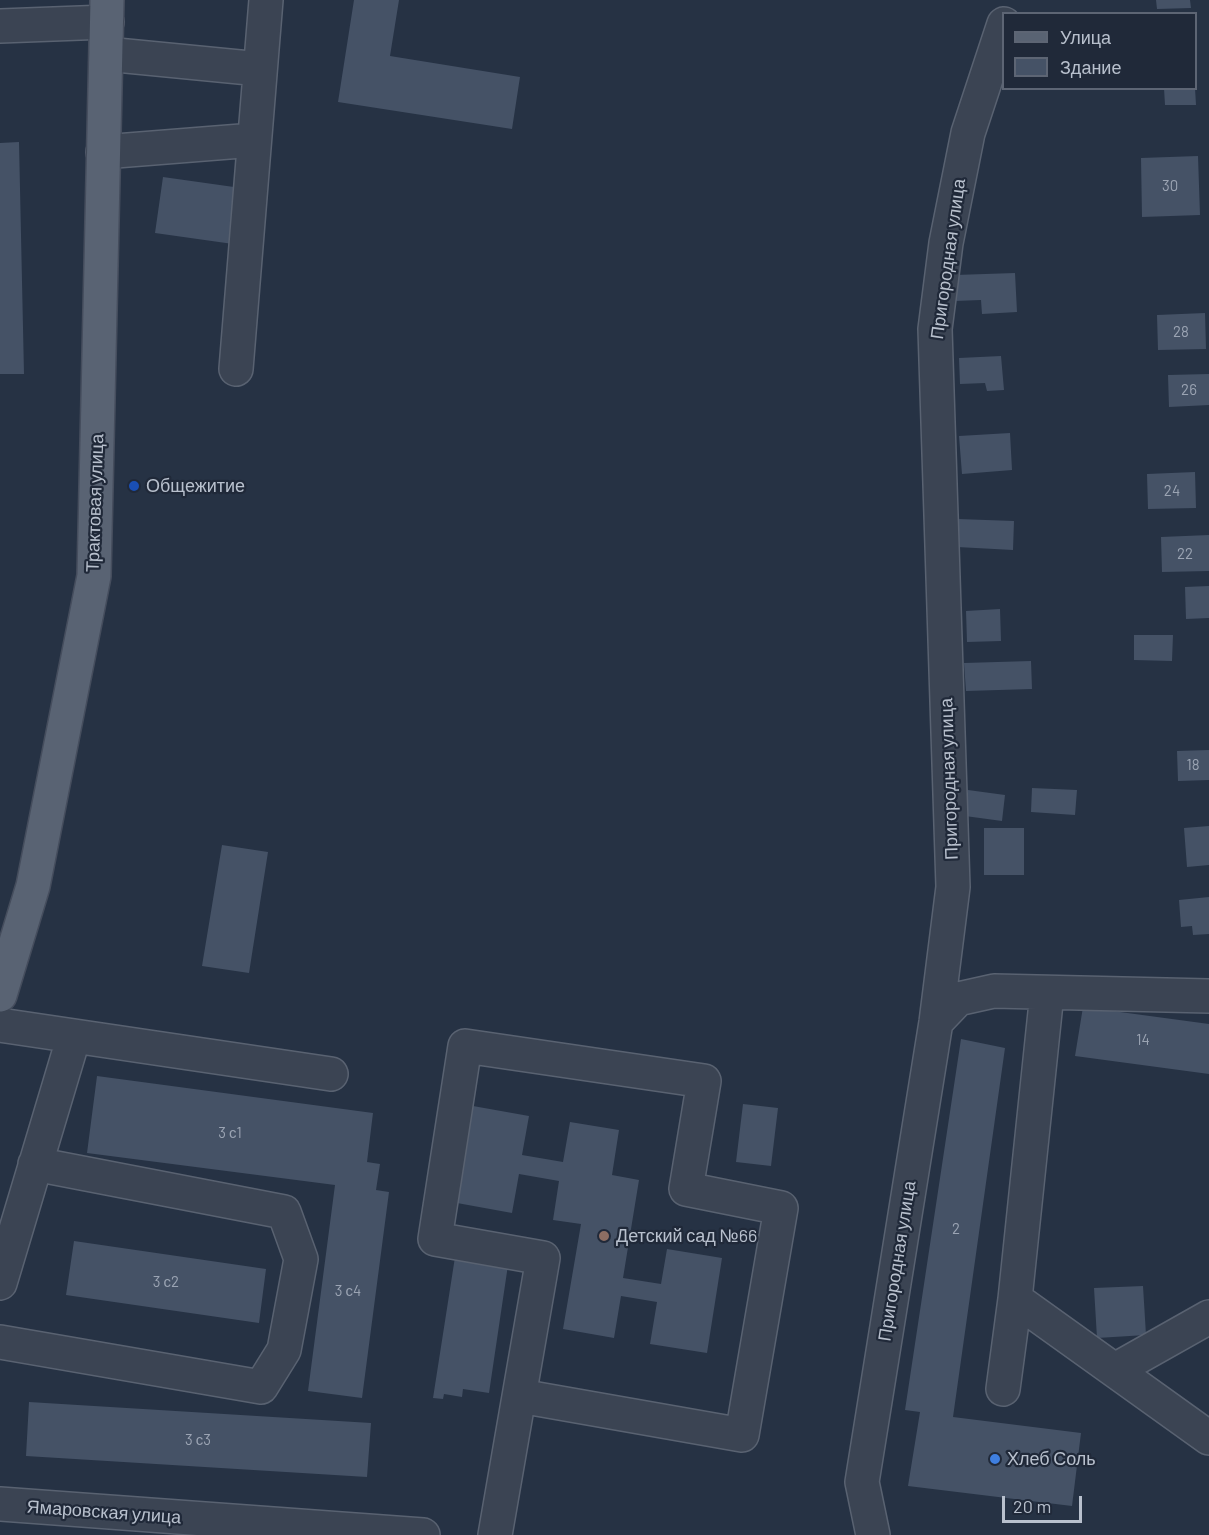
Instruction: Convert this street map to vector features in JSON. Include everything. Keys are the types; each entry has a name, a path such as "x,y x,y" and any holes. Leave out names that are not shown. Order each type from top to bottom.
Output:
{"main road":[{"name":"Трактовая улица","path":"0,995 33,886 94,576 107,11"}],"street":[{"path":"236,369 266,0"},
{"path":"0,26 51,12 107,11"},
{"name":"Пригородная улица","path":"873,1535 862,1482 936,1022 953,887 935,329 946,243 968,133 1002,30"},
{"path":"106,54 260,69"},
{"path":"104,152 254,140"},
{"path":"936,1022 958,999 994,991 1209,996"},
{"path":"1003,1389 1016,1299 1047,993"},
{"path":"0,1025 331,1074"},
{"path":"0,1283 74,1036"},
{"path":"495,1535 543,1258 435,1239 465,1046 704,1081 686,1190 781,1208 742,1436 520,1396"},
{"path":"0,1342 261,1387 284,1350 301,1259 284,1212 35,1164"},
{"path":"1016,1299 1209,1438"},
{"path":"1115,1370 1209,1317"},
{"name":"Ямаровская улица","path":"0,1504 331,1532 423,1535"}],"building":[{"path":"354,0 399,0 390,56 520,77 512,129 338,102"},
{"path":"1156,0 1190,0 1191,8 1157,9"},
{"path":"1164,90 1195,90 1196,105 1165,105"},
{"path":"19,142 24,374 0,374 0,143"},
{"path":"1198,156 1200,215 1142,217 1141,158"},
{"path":"163,177 241,188 233,244 155,233"},
{"path":"1015,273 1017,312 982,314 981,300 955,301 955,275"},
{"path":"1205,313 1206,349 1158,350 1157,315"},
{"path":"1001,356 1004,390 987,391 985,383 960,384 959,358"},
{"path":"1209,374 1209,405 1169,407 1168,375"},
{"path":"1010,433 1012,470 962,474 959,436"},
{"path":"1195,472 1196,508 1148,509 1147,474"},
{"path":"958,519 1014,521 1013,550 957,547"},
{"path":"1209,535 1209,571 1162,572 1161,537"},
{"path":"1209,586 1209,618 1186,619 1185,587"},
{"path":"1000,609 1001,641 967,642 966,611"},
{"path":"1134,635 1173,635 1172,661 1134,660"},
{"path":"1031,661 1032,689 966,691 964,663"},
{"path":"1209,750 1209,780 1178,781 1177,751"},
{"path":"1032,788 1077,790 1075,815 1031,812"},
{"path":"968,790 1005,795 1002,821 965,816"},
{"path":"1209,826 1209,865 1187,867 1184,828"},
{"path":"984,828 1024,828 1024,875 984,875"},
{"path":"222,845 268,852 249,973 202,966"},
{"path":"1209,897 1209,934 1193,935 1192,926 1181,927 1179,900"},
{"path":"1083,1007 1209,1024 1209,1074 1075,1056"},
{"path":"961,1039 1005,1048 953,1417 1081,1433 1072,1506 908,1486 920,1412 905,1410"},
{"path":"97,1076 373,1113 367,1162 380,1164 376,1190 389,1192 362,1398 308,1391 335,1185 87,1153"},
{"path":"743,1104 778,1108 771,1166 736,1162"},
{"name":"Детский сад №66","path":"473,1106 529,1116 522,1155 563,1162 570,1122 619,1130 612,1175 639,1180 623,1278 661,1284 667,1249 722,1258 707,1353 650,1344 657,1302 621,1296 614,1338 563,1329 581,1224 553,1220 559,1181 519,1174 512,1213 457,1203"},
{"path":"74,1241 266,1269 259,1323 66,1295"},
{"path":"455,1257 508,1265 489,1393 463,1389 462,1397 444,1394 443,1399 433,1398"},
{"path":"1143,1286 1146,1335 1097,1338 1094,1288"},
{"path":"29,1402 371,1423 367,1477 26,1456"}],"place":[{"name":"Общежитие","path":"134,486"},
{"name":"Детский сад №66","path":"604,1236"},
{"name":"Хлеб Соль","path":"995,1459"}]}
